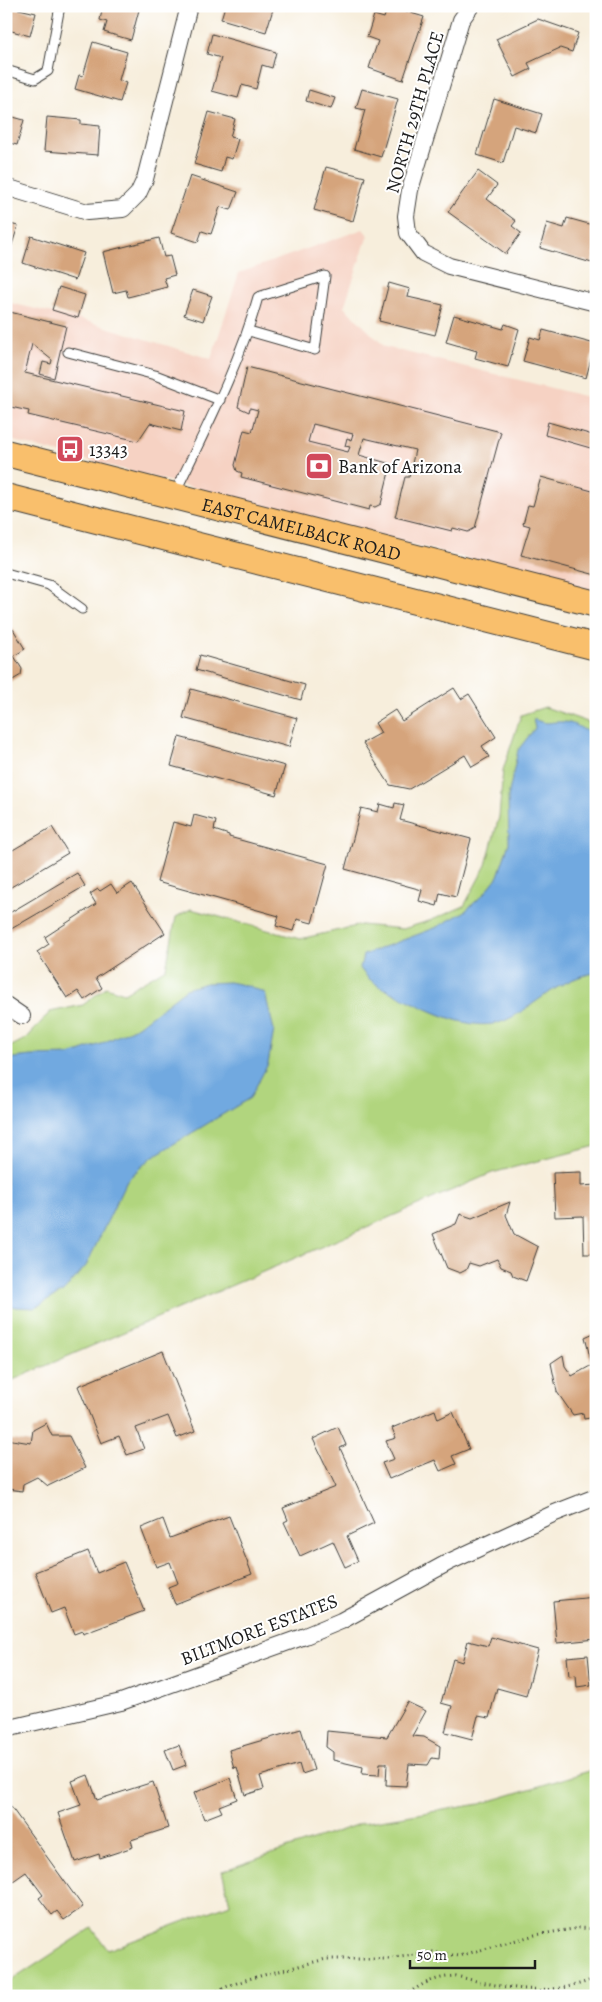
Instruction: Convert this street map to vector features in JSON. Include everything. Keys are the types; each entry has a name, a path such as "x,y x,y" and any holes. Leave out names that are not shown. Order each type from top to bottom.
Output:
{"main road":[{"name":"EAST CAMELBACK ROAD","path":"6,453 596,604"},
{"path":"150,533 167,493"},
{"path":"6,497 596,647"}],"street":[{"path":"6,187 87,212 123,209 138,194 145,179 189,6"},
{"name":"NORTH 29TH PLACE","path":"471,6 462,20 410,190 406,216 408,233 423,253 449,266 596,303"},
{"path":"6,1005 22,1016"},
{"name":"BILTMORE ESTATES","path":"6,1729 121,1702 305,1636 341,1621 449,1562 555,1513 596,1497"}],"lane":[{"path":"6,70 35,78 48,71 60,6"},
{"path":"167,493 220,400 249,331 258,297 325,276 315,350 249,331"},
{"path":"68,352 155,375 220,400"},
{"path":"6,573 49,585 82,609"}],"path":[{"path":"209,1996 223,1988 248,1979 326,1959 388,1959 433,1952 459,1956 535,1935 579,1928 596,1929"},
{"path":"404,1996 425,1982 447,1976 530,1990 560,1989 596,1978"}],"shaded area":[{"path":"363,229 368,235 344,307 385,347 596,399 596,592 6,439 6,302 83,320 211,359 239,273"}],"green space":[{"path":"545,707 596,725 596,1146 492,1173 6,1383 6,1049 27,1038 50,1012 83,1005 106,987 124,993 166,968 176,917 191,909 300,939 361,925 403,929 432,920 464,906 486,865 499,817 503,770 521,715"},
{"path":"596,1769 596,1996 6,1996 6,1984 92,1928 108,1950 230,1904 222,1871 362,1823 480,1804"}],"water":[{"path":"533,719 546,723 564,722 572,724 596,738 596,973 566,983 505,1021 487,1025 464,1022 430,1010 382,988 360,968 363,955 435,928 464,912 484,894 498,876 509,843 508,797 518,750 535,728"},
{"path":"229,982 249,986 265,993 274,1030 268,1064 250,1098 152,1157 127,1180 86,1266 63,1292 34,1308 15,1307 6,1304 6,1059 70,1055 101,1044 138,1026 186,989 206,983"}],"building":[{"path":"6,6 36,13 30,36 8,30 6,35"},
{"path":"103,6 140,6 131,40 104,32 107,22 100,20"},
{"path":"225,6 274,6 266,32 221,19"},
{"path":"388,6 424,17 403,80 369,68 378,41 367,37 374,15 384,18"},
{"path":"538,19 578,33 572,52 560,48 528,63 531,69 515,77 496,39"},
{"path":"212,34 276,52 272,68 262,65 256,89 242,85 238,98 212,91 221,58 207,54"},
{"path":"93,42 127,52 119,80 126,83 120,102 75,89 79,75 83,76"},
{"path":"362,89 398,99 381,157 354,149 365,110 356,108"},
{"path":"309,90 335,98 331,109 306,101"},
{"path":"494,99 542,114 536,133 514,126 503,163 477,155"},
{"path":"209,112 235,119 230,137 238,139 232,159 225,157 221,172 194,164"},
{"path":"6,115 24,120 17,145 6,142"},
{"path":"47,117 81,120 81,124 100,126 98,155 44,151"},
{"path":"326,167 365,177 353,221 314,210"},
{"path":"478,171 497,185 487,199 516,221 512,226 521,233 506,254 448,212"},
{"path":"190,176 238,192 231,210 220,207 211,234 202,231 198,242 171,233"},
{"path":"567,218 596,226 596,247 592,263 540,248 547,223 564,228"},
{"path":"6,223 18,226 9,254 6,254"},
{"path":"31,236 84,253 75,280 23,263"},
{"path":"159,238 164,257 170,256 175,275 164,278 167,287 128,297 126,290 113,293 103,252"},
{"path":"389,283 410,289 408,297 443,305 435,335 379,321"},
{"path":"59,287 85,295 78,318 52,310"},
{"path":"193,290 212,296 203,321 184,315"},
{"path":"6,311 66,326 54,378 40,374 43,362 51,364 52,360 32,344 25,373 185,411 181,431 150,423 138,441 28,415 29,411 6,406"},
{"path":"454,315 503,329 505,324 519,329 508,367 475,358 477,351 446,342"},
{"path":"543,330 595,344 586,378 523,361 530,337 540,340"},
{"path":"247,367 501,432 475,528 468,532 453,528 452,531 395,517 405,477 409,477 415,450 364,438 359,455 391,464 381,504 375,507 370,506 369,510 241,477 242,473 237,471 235,465 244,430 252,432 258,410 250,408 249,412 238,407","holes":["313,424 353,434 351,440 347,438 345,446 350,447 348,452 308,442"]},
{"path":"548,422 596,436 594,449 545,435"},
{"path":"541,477 596,492 596,575 521,555 530,526 523,524 528,505 533,506"},
{"path":"13,629 25,649 14,656 22,669 21,675 6,684 6,633"},
{"path":"200,655 305,685 301,700 196,670"},
{"path":"454,688 461,699 469,694 496,737 482,746 489,757 472,767 465,755 409,789 390,785 363,743 381,733 375,723 395,710 402,721"},
{"path":"191,689 297,718 289,747 183,718"},
{"path":"179,737 285,766 276,795 171,766"},
{"path":"395,803 404,805 400,820 471,839 456,897 440,893 437,906 419,901 422,890 345,869 361,808 378,812 380,804 394,808"},
{"path":"194,815 216,821 214,830 229,835 229,837 328,864 312,923 297,919 293,931 276,926 279,916 157,882 173,822 191,827"},
{"path":"52,827 68,853 6,890 6,854"},
{"path":"77,873 85,886 6,932 6,915"},
{"path":"132,883 165,933 96,978 102,988 84,1000 78,991 67,998 37,952 49,944 45,937 96,904 90,894 98,889 100,891 111,884 117,893"},
{"path":"581,1172 581,1186 596,1185 596,1254 584,1254 583,1216 555,1217 553,1173"},
{"path":"510,1202 506,1215 514,1234 538,1247 526,1281 513,1276 511,1271 501,1267 497,1259 479,1266 469,1263 466,1270 460,1273 447,1268 433,1234 456,1224 460,1214 472,1218"},
{"path":"596,1332 596,1417 584,1419 583,1413 573,1415 557,1392 551,1363 563,1355 565,1366 572,1376 592,1365 585,1337"},
{"path":"163,1351 195,1431 177,1438 168,1416 136,1428 144,1449 127,1455 119,1436 101,1443 78,1386"},
{"path":"435,1410 438,1419 453,1412 469,1449 452,1456 456,1464 440,1471 435,1460 389,1479 382,1463 394,1459 386,1441 396,1438 392,1428"},
{"path":"46,1423 52,1436 69,1436 85,1468 48,1486 37,1477 23,1484 22,1491 8,1489 6,1485 6,1439 31,1443 33,1430"},
{"path":"338,1427 346,1445 340,1448 374,1523 347,1536 358,1561 345,1567 333,1541 300,1556 284,1522 288,1520 283,1508 336,1487 313,1439"},
{"path":"229,1516 252,1574 175,1604 168,1587 178,1583 170,1562 156,1567 141,1528 163,1519 170,1538"},
{"path":"88,1551 97,1573 124,1562 144,1611 83,1634 82,1631 74,1634 64,1608 51,1613 35,1572"},
{"path":"596,1597 596,1639 557,1643 553,1601"},
{"path":"491,1637 538,1650 526,1696 497,1688 489,1718 478,1716 472,1739 445,1732 452,1706 441,1703 453,1659 462,1662 468,1641 488,1646"},
{"path":"588,1655 591,1685 577,1687 576,1675 569,1676 567,1657"},
{"path":"407,1702 426,1711 412,1736 424,1737 440,1746 439,1759 432,1758 428,1765 409,1764 406,1786 386,1785 387,1763 380,1763 379,1775 362,1774 363,1767 333,1760 333,1752 326,1747 327,1731 387,1737"},
{"path":"301,1729 314,1770 302,1774 299,1764 260,1776 264,1789 245,1795 237,1767 234,1768 229,1750"},
{"path":"179,1745 186,1765 173,1770 165,1750"},
{"path":"88,1775 97,1800 153,1782 168,1828 131,1840 133,1847 100,1858 99,1854 75,1862 58,1813 81,1805 72,1781"},
{"path":"230,1778 237,1799 219,1806 222,1812 204,1819 194,1793"},
{"path":"6,1800 83,1907 64,1920 57,1911 52,1915 39,1898 43,1895 26,1872 6,1886"}],"place":[{"name":"13343","path":"70,449"},
{"name":"Bank of Arizona","path":"319,466"}]}
